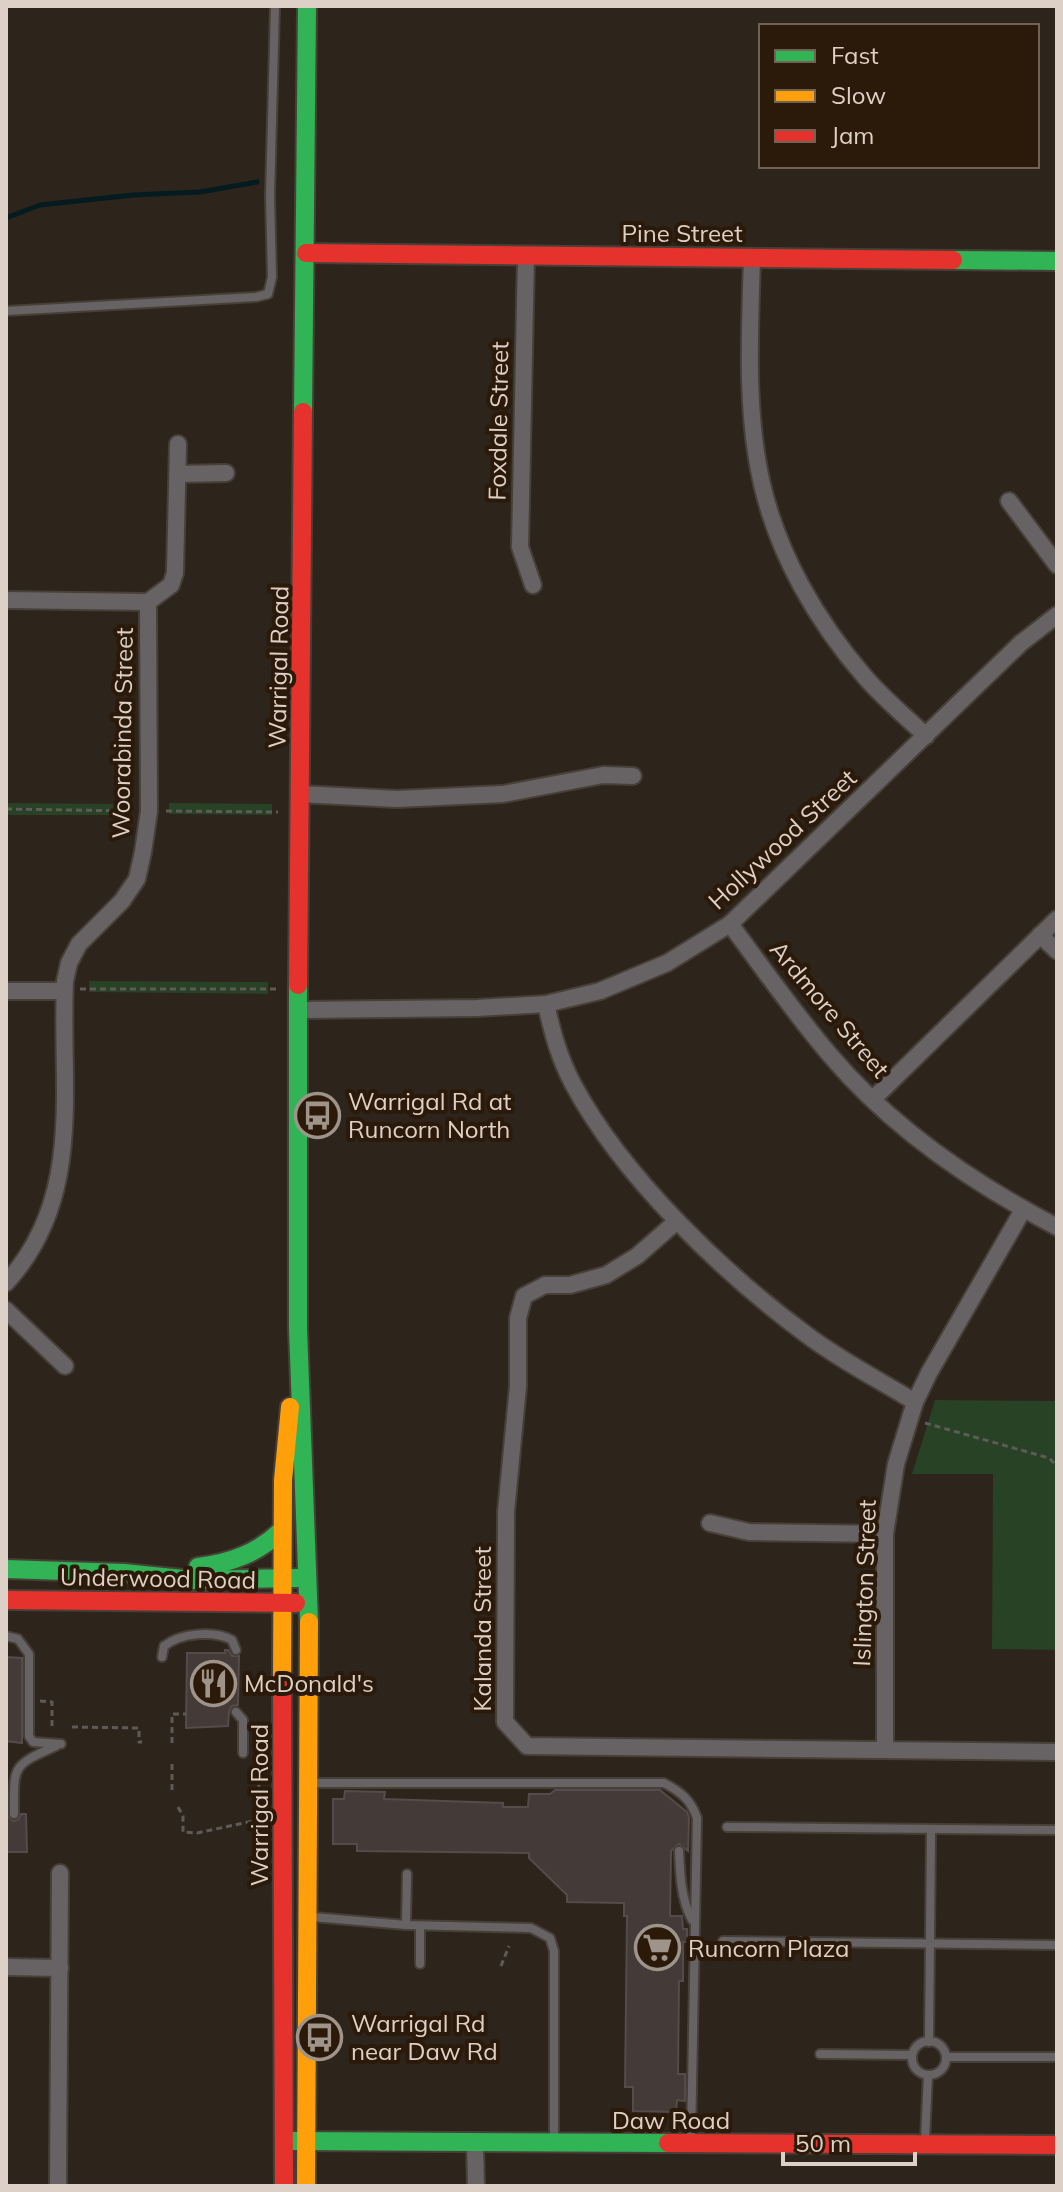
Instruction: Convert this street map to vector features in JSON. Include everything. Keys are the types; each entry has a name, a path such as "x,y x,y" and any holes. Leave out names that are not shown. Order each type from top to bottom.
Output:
{"main road":[{"name":"Warrigal Road","path":"306,2186 309,1577 298,1329 298,989 307,6"},
{"name":"Pine Street","path":"306,253 1057,261"},
{"name":"Warrigal Road","path":"284,2186 282,1530 283,1480 298,1329"},
{"name":"Underwood Road","path":"124,1573 218,1566 237,1561 267,1545 282,1530"},
{"name":"Underwood Road","path":"6,1569 124,1573 192,1580 309,1577"},
{"name":"Underwood Road","path":"6,1600 309,1603"},
{"path":"283,1917 309,1917"},
{"name":"Daw Road","path":"285,2141 1057,2145"}],"street":[{"name":"Foxdale Street","path":"526,256 520,547 533,585"},
{"path":"752,257 750,366 753,427 761,483 776,532 800,585 832,634 865,677 926,736"},
{"name":"Woorabinda Street","path":"6,1283 25,1262 43,1229 58,1188 63,1154 64,991 69,963 79,944 122,901 137,879 143,852 149,811 148,602 171,585 175,573 178,444"},
{"path":"178,474 226,473"},
{"path":"1009,501 1057,565"},
{"path":"6,600 148,602"},
{"name":"Hollywood Street","path":"298,1010 546,1004 600,991 667,963 730,924 1021,643 1057,615"},
{"path":"300,794 397,799 503,794 603,775 633,776"},
{"path":"873,1099 1057,919"},
{"name":"Ardmore Street","path":"730,924 831,1056 873,1099 931,1148 1023,1210 1057,1227"},
{"path":"1040,935 1057,951"},
{"path":"6,991 64,991"},
{"path":"546,1004 554,1041 573,1084 614,1147 677,1221 736,1279 808,1337 913,1409"},
{"name":"Islington Street","path":"885,1750 885,1534 896,1464 913,1409 1023,1210"},
{"name":"Kalanda Street","path":"677,1221 637,1256 606,1275 570,1285 545,1285 524,1296 518,1318 518,1386 506,1512 505,1722 527,1746 1057,1752"},
{"path":"6,1310 65,1366"},
{"path":"710,1523 749,1532 885,1534"},
{"path":"58,2186 60,1873"},
{"path":"6,1967 60,1968"},
{"path":"475,2143 476,2186"}],"lane":[{"path":"6,311 268,294 272,277 270,196 275,6"},
{"path":"162,1657 164,1646 171,1640 192,1635 225,1636 232,1640 236,1650"},
{"path":"6,1636 18,1639 29,1654 29,1736 33,1742 44,1745 61,1744 27,1759 14,1775 14,1814"},
{"path":"236,1712 243,1720 243,1753"},
{"path":"310,1783 664,1783 678,1790 692,1803 697,1818 690,2144"},
{"path":"727,1827 1057,1830"},
{"path":"929,2042 931,1831"},
{"path":"679,1851 682,1887 687,1910 694,1922"},
{"path":"406,1925 407,1874"},
{"path":"309,1917 420,1926 531,1928 550,1938 554,1951 554,2144"},
{"path":"420,1926 420,1964"},
{"path":"723,1941 1057,1945"},
{"path":"912,2055 919,2045 929,2042 940,2046 946,2057"},
{"path":"820,2054 912,2055"},
{"path":"912,2055 916,2069 928,2075 940,2071 946,2057"},
{"path":"946,2057 1057,2057"},
{"path":"925,2145 928,2075"}],"path":[{"path":"64,991 84,988 298,989"},
{"path":"913,1409 956,1433 1049,1458 1057,1466"},
{"path":"36,1701 52,1702 52,1726"},
{"path":"172,1743 172,1714 186,1714"},
{"path":"72,1727 139,1728 139,1742 142,1742"},
{"path":"172,1760 172,1790"},
{"path":"178,1807 183,1816 183,1832 197,1833 253,1821 258,1816 259,1783 266,1772"},
{"path":"501,1966 509,1946"}],"green space":[{"path":"6,803 129,804 128,815 6,815"},
{"path":"169,803 272,804 272,815 169,814"},
{"path":"89,981 268,982 268,994 89,992"},
{"path":"935,1400 1057,1401 1057,1650 992,1649 993,1474 912,1474"}],"building":[{"name":"McDonald's","path":"225,1650 232,1656 239,1656 238,1705 232,1706 229,1711 228,1726 186,1728 187,1653 225,1653"},
{"path":"6,1657 22,1658 22,1743 6,1741"},
{"name":"Runcorn Plaza","path":"555,1790 660,1790 687,1812 688,1851 679,1844 671,1851 670,1916 682,1916 683,1929 687,1929 687,1942 683,1942 683,1981 679,1981 678,2074 685,2074 685,2101 677,2100 676,2112 633,2111 633,2087 625,2087 627,1916 624,1916 624,1903 567,1902 567,1895 529,1858 529,1853 357,1851 357,1844 333,1844 333,1799 344,1799 345,1791 385,1792 384,1799 503,1803 503,1807 528,1807 529,1794 550,1794"},
{"path":"6,1814 13,1821 26,1814 27,1852 6,1852"}],"waterway":[{"path":"6,218 40,205 133,195 200,192 257,182"}],"traffic: fast":[{"path":"303,412 307,6"},
{"path":"953,260 1057,261"},
{"path":"298,985 298,1329 309,1622"},
{"path":"198,1567 243,1556 282,1530"},
{"path":"6,1569 124,1573 192,1580 298,1578"},
{"path":"292,2141 668,2143"}],"traffic: slow":[{"path":"282,1680 283,1480 290,1407"},
{"path":"306,2186 309,1622"}],"traffic: jam":[{"path":"306,253 953,260"},
{"path":"298,985 303,412"},
{"path":"6,1600 296,1603"},
{"path":"282,1680 284,2186"},
{"path":"668,2143 1057,2145"}],"place":[{"name":"Warrigal Rd at Runcorn North","path":"317,1115"},
{"name":"McDonald's","path":"213,1683"},
{"name":"Runcorn Plaza","path":"657,1948"},
{"name":"Warrigal Rd near Daw Rd","path":"320,2037"}]}
